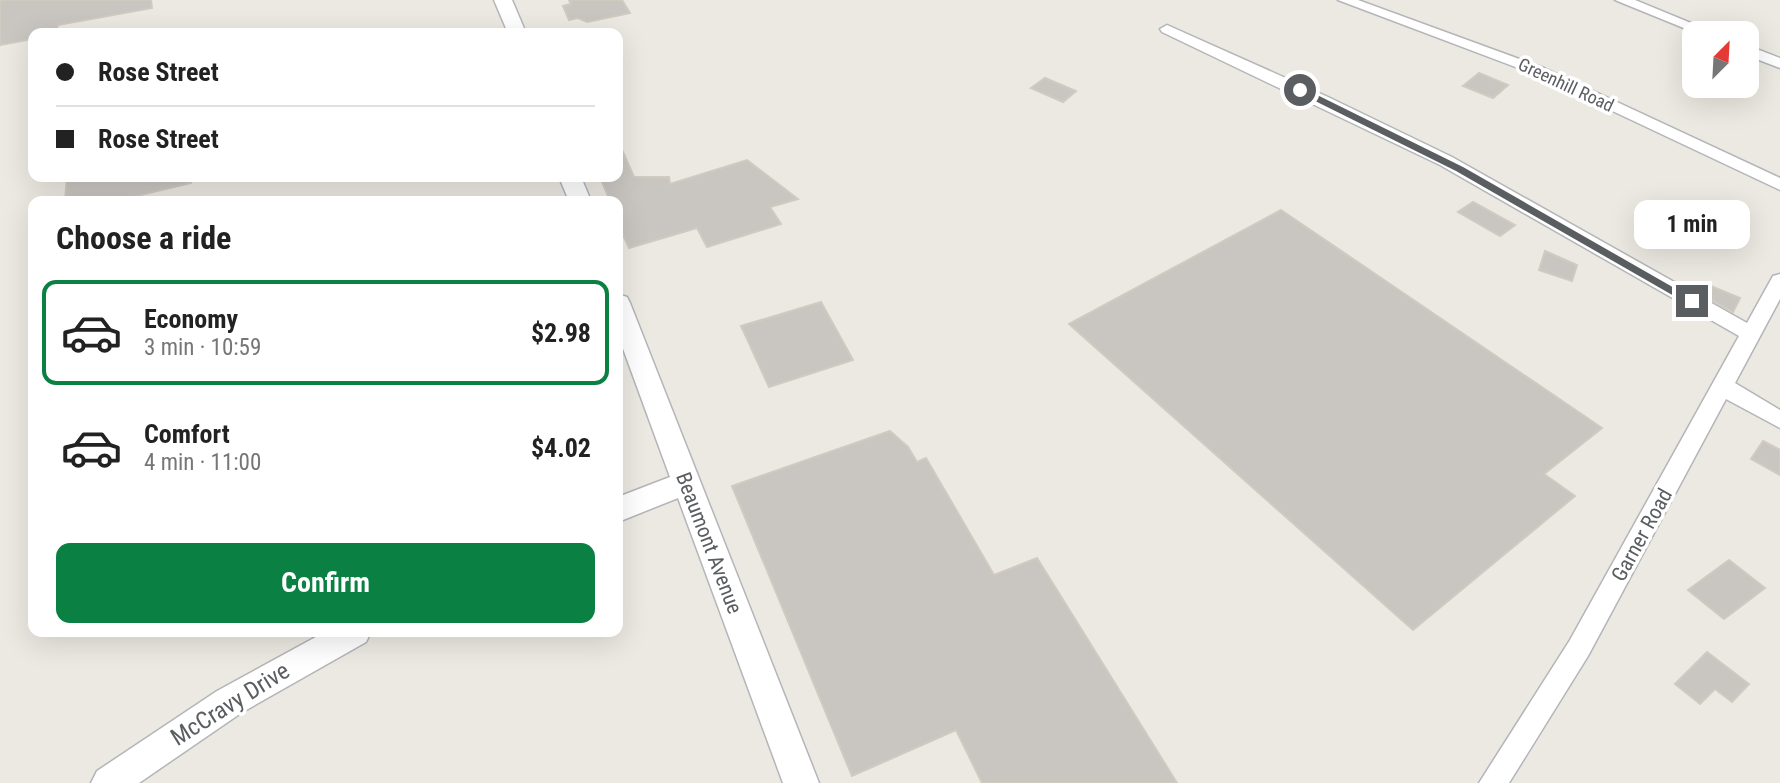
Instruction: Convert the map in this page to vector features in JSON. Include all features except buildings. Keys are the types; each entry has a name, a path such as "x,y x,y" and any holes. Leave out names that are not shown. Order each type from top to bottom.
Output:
{"street":[{"path":"503,0 515,28"},
{"name":"Greenhill Road","path":"1345,0 1539,71 1780,185"},
{"path":"1622,0 1682,23"},
{"path":"1167,29 1322,100 1455,166 1753,335"},
{"path":"1759,54 1780,63"},
{"name":"Garner Road","path":"1493,783 1579,648 1753,335 1780,281"},
{"name":"Beaumont Avenue","path":"623,316 801,783"},
{"path":"1724,387 1780,420"},
{"path":"623,508 686,483"},
{"name":"McCravy Drive","path":"109,783 229,702 346,637"}],"route":[{"path":"1300,90 1459,169 1692,301"}]}
